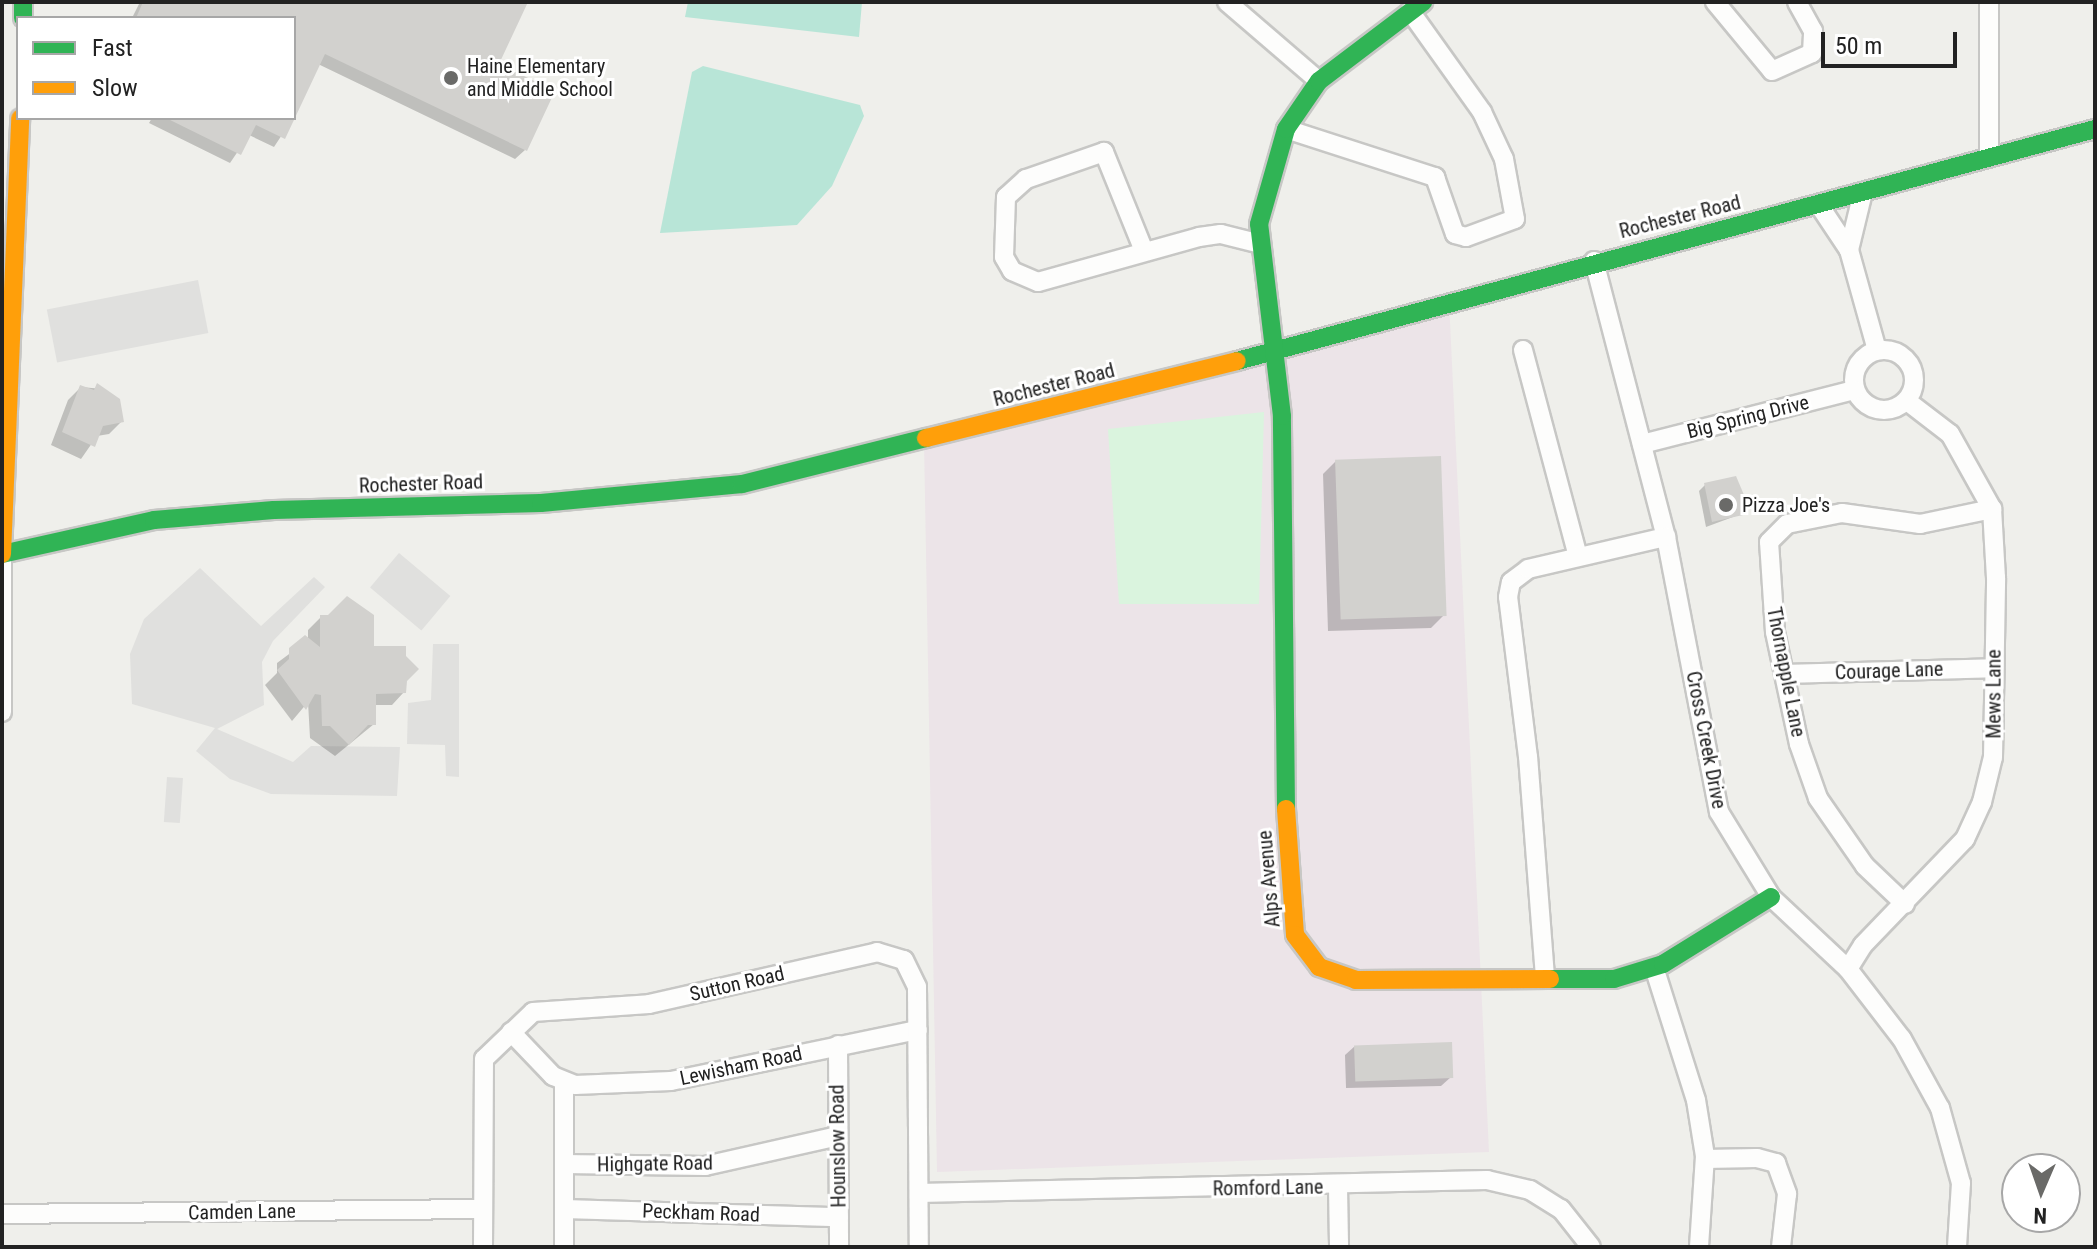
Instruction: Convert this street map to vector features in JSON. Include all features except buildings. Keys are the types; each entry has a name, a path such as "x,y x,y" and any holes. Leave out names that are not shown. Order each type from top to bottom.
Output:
{"street":[{"path":"1227,2 1319,81"},
{"path":"1715,2 1772,71 1812,53 1813,31 1797,2"},
{"path":"1989,2 1989,157"},
{"path":"1286,129 1435,177 1455,234 1466,237 1515,219 1504,159 1482,112 1416,6"},
{"name":"Alps Avenue","path":"1416,6 1319,81 1286,129 1268,178 1258,243 1276,351 1282,416 1286,848 1295,935 1319,967 1356,980 1614,979 1654,967 1709,938 1771,897"},
{"path":"2,712 9,231 20,120"},
{"name":"Rochester Road","path":"2,554 83,532 185,517 541,503 742,484 1276,351 1594,261 1819,205 2095,129"},
{"path":"1144,251 1104,152 1026,179 1006,197 1004,257 1025,280 1060,279 1144,251 1221,234 1258,243"},
{"path":"1849,250 1863,192"},
{"path":"1819,205 1849,250 1877,350"},
{"name":"Cross Creek Drive","path":"1594,261 1666,537 1719,812 1771,897 1848,969 1902,1039 1940,1108 1961,1183 1957,1247"},
{"path":"1523,350 1578,557"},
{"path":"1877,350 1896,351 1911,364 1915,383 1907,401 1894,410 1878,411 1854,390 1853,373 1862,358 1877,350"},
{"name":"Big Spring Drive","path":"1642,444 1854,390"},
{"name":"Mews Lane","path":"1848,969 1863,945 1965,839 1982,802 1993,757 1996,578 1992,509 1950,434 1907,401"},
{"name":"Thornapple Lane","path":"1905,904 1865,866 1818,798 1799,744 1775,632 1769,542 1787,524 1842,513 1931,524 1992,509"},
{"path":"1545,977 1528,757 1508,597 1511,582 1528,569 1666,537"},
{"name":"Courage Lane","path":"1784,674 1993,668"},
{"name":"Sutton Road","path":"483,1247 484,1059 533,1012 649,1004 877,952 904,960 912,974 918,1030 919,1247"},
{"path":"1654,967 1696,1100 1705,1159 1699,1247"},
{"name":"Lewisham Road","path":"564,1083 659,1083 918,1030"},
{"path":"511,1032 564,1083 564,1247"},
{"name":"Hounslow Road","path":"838,1045 839,1247"},
{"name":"Highgate Road","path":"564,1164 705,1166 838,1136"},
{"path":"1705,1159 1757,1158 1776,1163 1787,1194 1781,1247"},
{"name":"Romford Lane","path":"919,1193 1338,1187 1381,1179 1487,1180 1530,1190 1561,1209 1591,1247"},
{"path":"1338,1187 1339,1247"},
{"name":"Camden Lane","path":"2,1214 483,1209"},
{"name":"Peckham Road","path":"564,1209 839,1217"}],"shaded area":[{"path":"198,280 208,333 57,362 47,309"},
{"path":"1449,300 1489,1152 937,1172 924,441"},
{"path":"399,553 450,596 421,631 370,587"},
{"path":"200,568 261,626 314,577 325,587 273,641 262,662 264,705 217,729 293,762 311,746 400,747 397,796 271,794 230,779 196,751 215,728 132,704 130,654 144,619"},
{"path":"433,644 459,644 459,777 446,776 445,745 407,744 408,703 431,700"},
{"path":"167,777 183,778 180,823 164,822"}],"green space":[{"path":"688,2 862,2 859,37 685,17"},
{"path":"703,66 860,105 864,116 832,186 797,225 660,233 692,72"},
{"path":"1264,412 1259,604 1119,604 1108,429"}],"traffic: fast":[{"path":"23,2 23,16"},
{"path":"1286,809 1282,416 1259,224 1286,129 1319,81 1423,2"},
{"path":"1237,361 2095,129"},
{"path":"2,554 154,520 274,510 541,503 742,484 926,438"},
{"path":"1550,979 1614,979 1663,964 1771,897"}],"traffic: slow":[{"path":"2,554 20,120"},
{"path":"926,438 1237,361"},
{"path":"1286,809 1295,935 1319,967 1356,980 1550,979"}],"place":[{"name":"Haine Elementary and Middle School","path":"451,78"},
{"name":"Pizza Joe's","path":"1726,505"}]}
